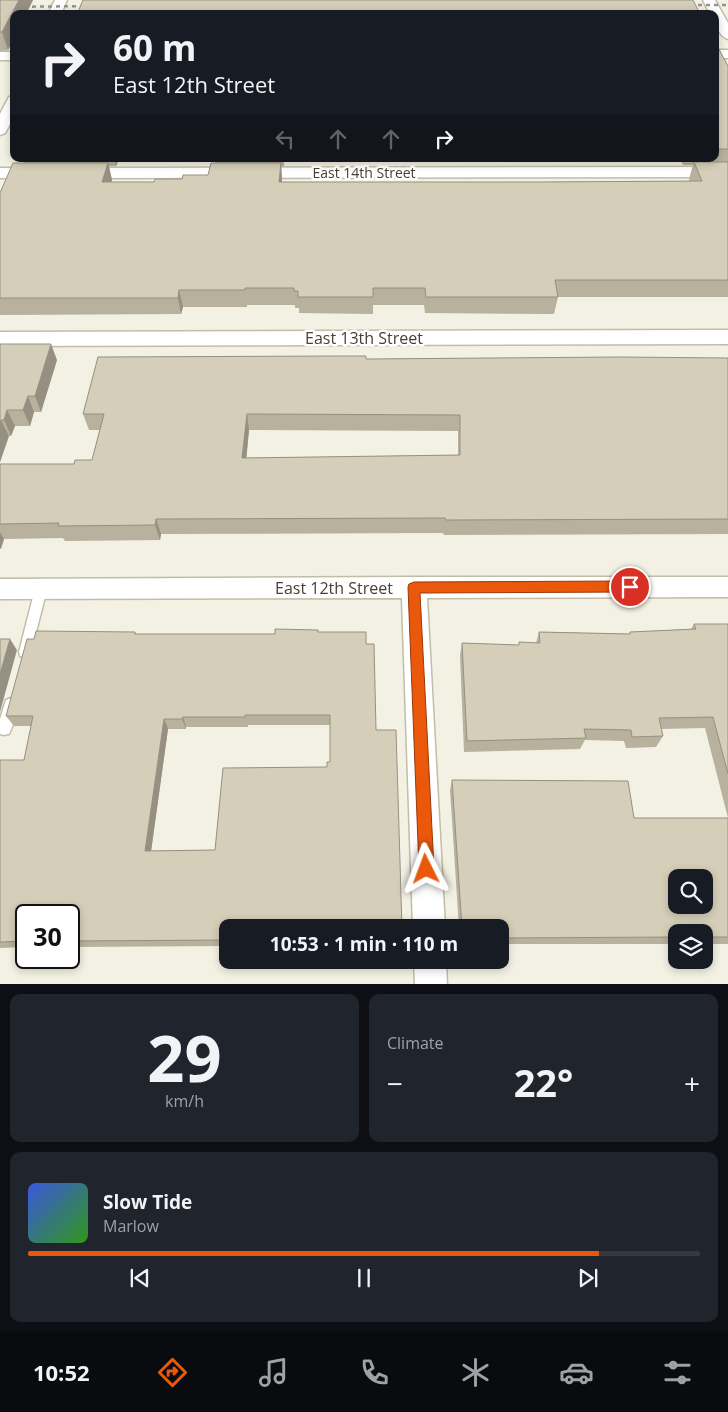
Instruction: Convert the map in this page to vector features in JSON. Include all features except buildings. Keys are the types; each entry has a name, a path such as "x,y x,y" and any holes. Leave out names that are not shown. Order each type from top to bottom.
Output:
{"street":[{"path":"719,18 728,35"},
{"path":"0,130 10,109"},
{"name":"East 14th Street","path":"0,173 728,172"},
{"name":"East 13th Street","path":"0,339 728,337"},
{"path":"414,587 429,919"},
{"name":"East 12th Street","path":"0,589 728,587"},
{"path":"430,969 431,984"}],"lane":[{"path":"22,665 41,589"},
{"path":"4,729 14,692"}],"railway":[{"path":"682,5 728,5"},
{"path":"0,7 92,6"}],"route":[{"path":"426,869 414,587 630,587"}]}
